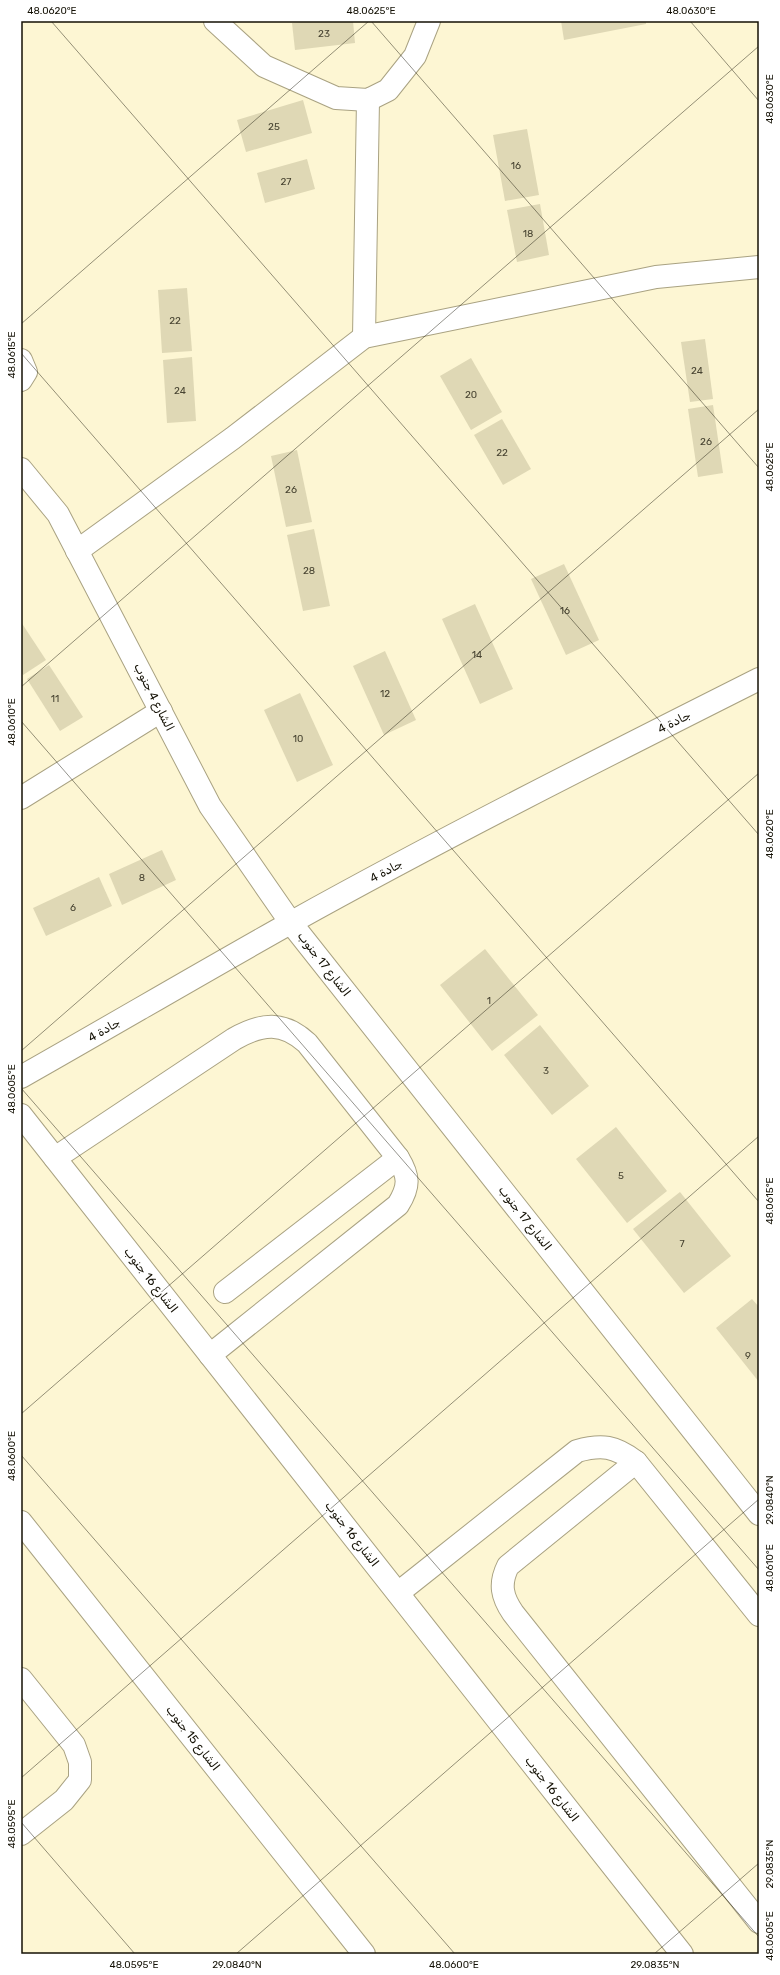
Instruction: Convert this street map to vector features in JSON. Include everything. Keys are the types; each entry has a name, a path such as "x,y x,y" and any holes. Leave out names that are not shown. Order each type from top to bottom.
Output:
{"street":[{"path":"215,21 264,66 336,98 368,100 388,90 415,56 429,21"},
{"path":"364,337 368,100"},
{"path":"77,551 233,438 364,337 656,277 759,267"},
{"path":"21,360 26,372 21,380"},
{"name":"الشارع 4 جنوب","path":"21,469 58,514 210,806 291,923"},
{"name":"جادة 4","path":"21,1077 291,923 596,761 759,679"},
{"path":"21,798 161,711"},
{"name":"الشارع 17 جنوب","path":"291,923 759,1514"},
{"path":"55,1158 234,1039 259,1027 272,1026 292,1031 307,1043 398,1158 406,1171 407,1183 405,1195 398,1205 210,1355"},
{"name":"الشارع 16 جنوب","path":"21,1115 682,1954"},
{"path":"225,1292 398,1158"},
{"path":"398,1593 577,1451 592,1446 608,1447 623,1452 636,1462 759,1614"},
{"path":"636,1462 508,1566 503,1575 503,1596 514,1613 759,1922"},
{"name":"الشارع 15 جنوب","path":"21,1522 364,1954"},
{"path":"21,1679 74,1745 80,1762 80,1780 64,1800 24,1824"}],"building":[{"path":"311,21 353,21 355,43 295,50 292,23"},
{"path":"561,21 646,21 646,24 564,40"},
{"path":"303,100 312,133 246,152 237,120"},
{"path":"527,129 539,195 505,201 493,135"},
{"path":"307,159 315,189 265,203 257,173"},
{"path":"540,204 549,255 517,262 507,210"},
{"path":"187,288 192,351 162,353 158,290"},
{"path":"705,339 713,399 690,402 681,342"},
{"path":"192,357 196,421 167,423 163,360"},
{"path":"471,358 502,412 471,430 440,376"},
{"path":"713,405 723,473 698,477 688,409"},
{"path":"502,419 531,469 503,485 474,435"},
{"path":"297,450 312,522 286,527 271,456"},
{"path":"314,529 330,606 303,611 287,535"},
{"path":"564,564 599,640 566,655 531,579"},
{"path":"475,604 513,689 480,704 442,619"},
{"path":"21,622 46,660 23,675 21,672"},
{"path":"385,651 416,720 384,735 353,666"},
{"path":"49,665 83,717 60,731 27,679"},
{"path":"300,693 333,765 297,782 264,710"},
{"path":"162,850 176,880 122,905 109,874"},
{"path":"99,877 112,906 46,936 33,908"},
{"path":"485,949 538,1015 492,1051 440,985"},
{"path":"540,1025 589,1086 552,1115 504,1055"},
{"path":"616,1127 667,1191 627,1223 576,1159"},
{"path":"680,1192 731,1256 684,1293 633,1229"},
{"path":"752,1299 759,1307 759,1382 716,1328"}]}
